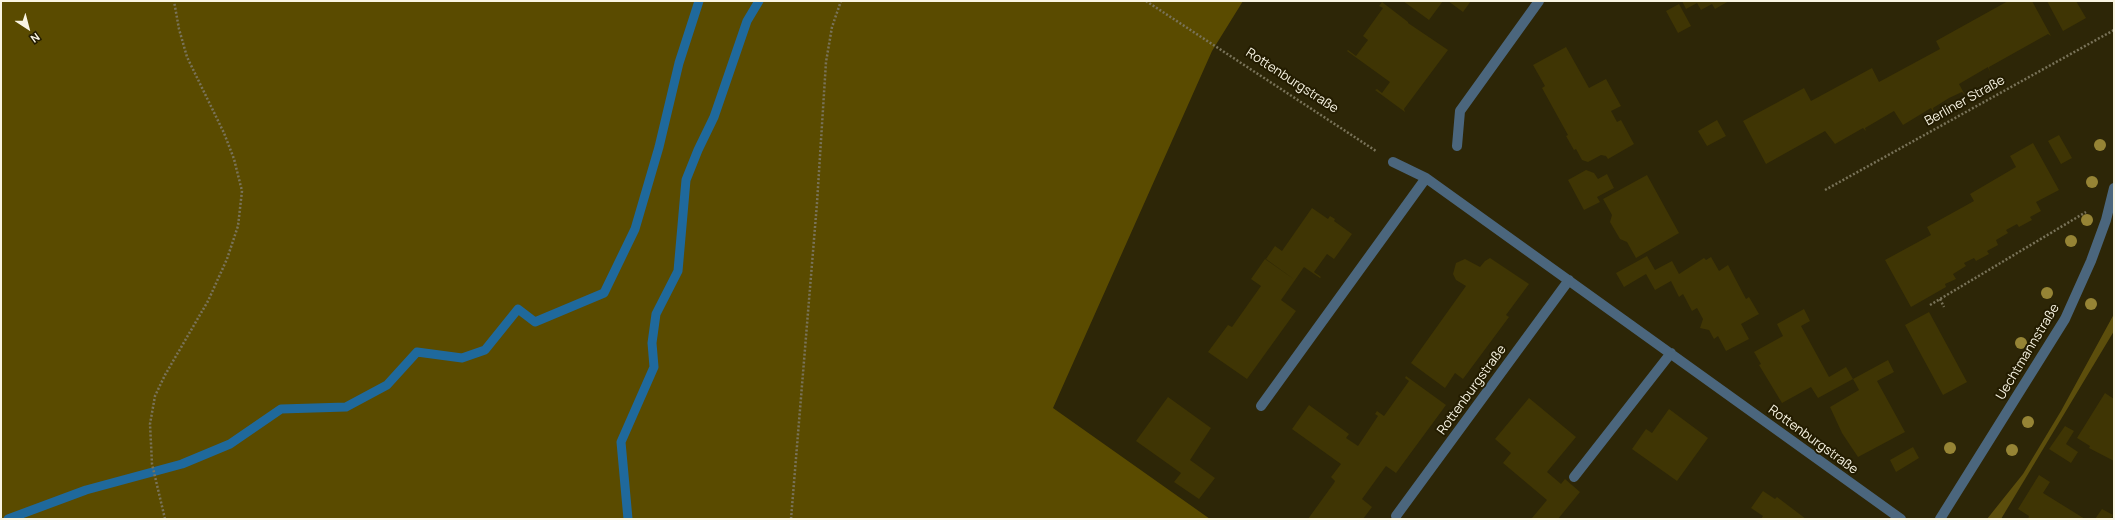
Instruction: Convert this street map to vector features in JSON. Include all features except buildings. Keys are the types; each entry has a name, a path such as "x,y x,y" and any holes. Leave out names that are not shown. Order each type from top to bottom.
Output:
{"street":[{"path":"1457,146 1460,111 1539,1"},
{"name":"Rottenburgstraße","path":"1393,162 1426,178 1901,519"},
{"path":"1261,406 1426,178"},
{"name":"Uechtmannstraße","path":"1940,519 2065,319 2091,262 2113,192"},
{"name":"Rottenburgstraße","path":"1396,516 1569,280"},
{"path":"1574,477 1671,353"}],"path":[{"path":"165,519 152,464 150,424 155,396 165,375 205,308 227,259 238,226 242,191 234,159 224,132 187,57 179,29 174,1"},
{"path":"791,519 817,203 826,62 832,27 841,1"},
{"name":"Rottenburgstraße","path":"1146,1 1393,162"},
{"name":"Berliner Straße","path":"1825,190 2114,30"},
{"path":"1930,305 2113,192"},
{"path":"1940,299 1944,307"}],"shaded area":[{"path":"1,1 1243,1 1212,51 1053,408 1210,519 1,519"},
{"path":"2114,314 2114,331 2001,519 1987,519 2023,474 2061,411"}],"waterway":[{"path":"8,519 86,490 182,464 230,444 281,409 346,407 387,385 417,352 462,358 485,350 518,309 535,322 604,293 635,229 659,147 679,63 699,1"},
{"path":"628,519 621,442 654,367 652,343 656,314 678,271 686,180 698,150 714,117 747,21 759,1"}]}
